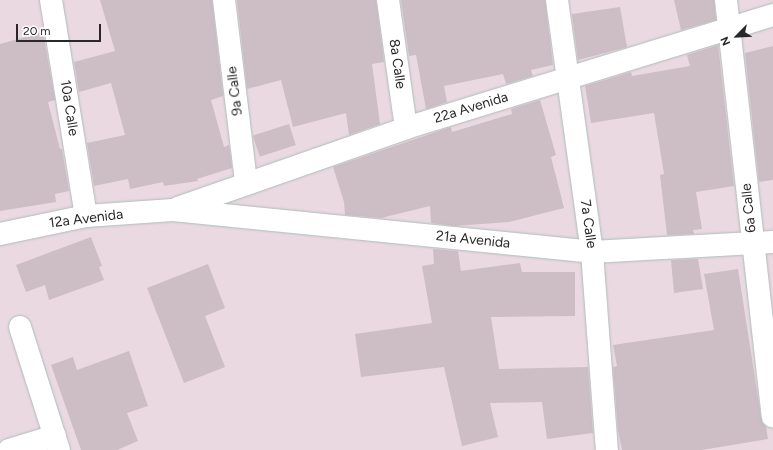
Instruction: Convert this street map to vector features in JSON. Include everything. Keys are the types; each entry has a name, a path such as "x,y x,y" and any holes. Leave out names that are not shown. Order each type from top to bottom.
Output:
{"street":[{"name":"10a Calle","path":"52,0 86,216"},
{"name":"9a Calle","path":"224,0 246,182"},
{"name":"8a Calle","path":"388,0 406,128"},
{"name":"7a Calle","path":"557,0 566,78 592,252 606,450"},
{"name":"6a Calle","path":"726,0 763,243 773,416"},
{"name":"22a Avenida","path":"173,210 246,182 406,128 773,15"},
{"name":"12a Avenida","path":"0,234 86,216 173,210"},
{"name":"21a Avenida","path":"173,210 592,252 763,243"},
{"path":"9,450 57,443 20,327"}],"building":[{"path":"100,0 212,0 223,96 211,100 224,147 229,145 232,168 197,179 198,181 164,186 163,182 130,189 128,179 94,186 87,143 125,135 111,83 79,92 74,62 115,51"},
{"path":"237,0 376,0 384,62 372,64 380,124 349,135 346,113 293,127 281,80 247,89"},
{"path":"401,0 545,0 553,65 531,70 533,76 506,84 503,74 444,86 447,102 426,109 416,55 409,56"},
{"path":"674,0 714,0 716,20 681,30"},
{"path":"620,7 627,47 578,60 572,14"},
{"path":"43,32 55,100 48,102 60,149 62,149 69,191 55,194 56,202 0,211 0,44"},
{"path":"718,45 734,186 696,192 702,229 693,230 694,234 667,235 660,175 664,174 654,113 591,123 585,86 631,72 632,76 690,66 687,55"},
{"path":"773,46 773,180 759,182 745,53"},
{"path":"540,100 556,155 551,157 564,208 509,222 454,226 431,223 430,206 381,218 345,215 344,202 333,167 451,127 452,132 512,114 511,109"},
{"path":"289,124 296,145 260,157 253,136"},
{"path":"91,237 102,266 99,267 104,280 49,300 45,285 26,292 16,265"},
{"path":"433,249 458,251 461,271 520,263 522,272 575,272 575,316 491,317 499,369 588,367 593,433 547,439 542,402 490,403 498,437 462,446 444,367 361,377 355,334 432,323 422,266 434,264"},
{"path":"698,259 703,289 674,293 671,260"},
{"path":"208,264 225,308 205,316 225,367 184,383 147,288"},
{"path":"738,269 761,417 766,426 768,439 702,450 622,450 618,430 613,367 617,366 613,345 714,330 704,274"},
{"path":"129,351 148,406 127,413 138,441 117,450 81,450 51,365 73,357 77,370"}]}
